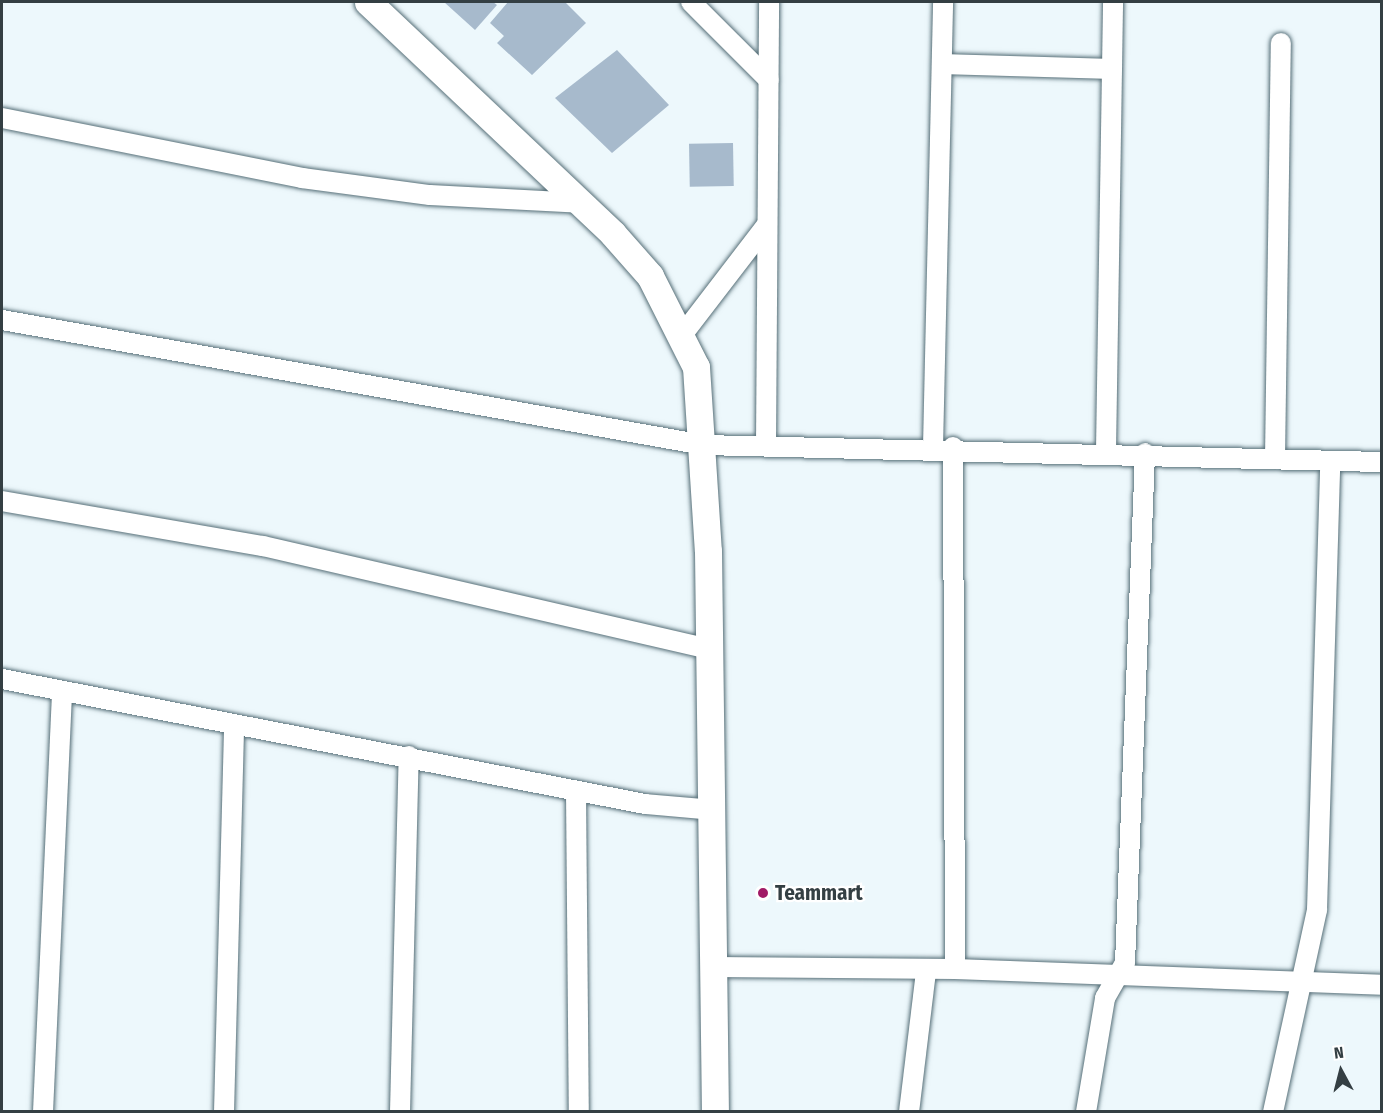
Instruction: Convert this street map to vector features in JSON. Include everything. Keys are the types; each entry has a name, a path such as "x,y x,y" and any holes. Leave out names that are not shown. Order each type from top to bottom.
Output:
{"street":[{"path":"368,2 585,203 650,276 683,334 696,367 704,445 710,649 714,810 715,1112"},
{"path":"691,2 769,80"},
{"path":"766,445 766,226 770,2"},
{"path":"933,447 943,2"},
{"path":"1106,451 1113,2"},
{"path":"1275,459 1281,43"},
{"path":"942,64 1112,69"},
{"path":"2,118 302,178 430,195 585,203"},
{"path":"683,334 766,226"},
{"path":"2,320 704,445 953,447 1106,451 1330,462 1382,462"},
{"path":"953,447 955,969"},
{"path":"1086,1112 1105,998 1125,963 1145,453"},
{"path":"1273,1112 1317,910 1330,462"},
{"path":"2,501 263,546 710,649"},
{"path":"2,680 409,756 576,790 714,810"},
{"path":"43,1112 62,692"},
{"path":"224,1112 234,725"},
{"path":"400,1112 409,756"},
{"path":"576,790 579,1112"},
{"path":"713,967 926,971 955,969 1382,985"},
{"path":"909,1112 926,971"}],"building":[{"path":"444,2 493,2 497,5 475,30"},
{"path":"508,2 565,2 586,23 532,75 497,43 504,36 490,23"},
{"path":"617,50 669,105 612,153 555,98"},
{"path":"733,143 734,186 690,187 689,144"}],"place":[{"name":"Teammart","path":"763,893"}]}
